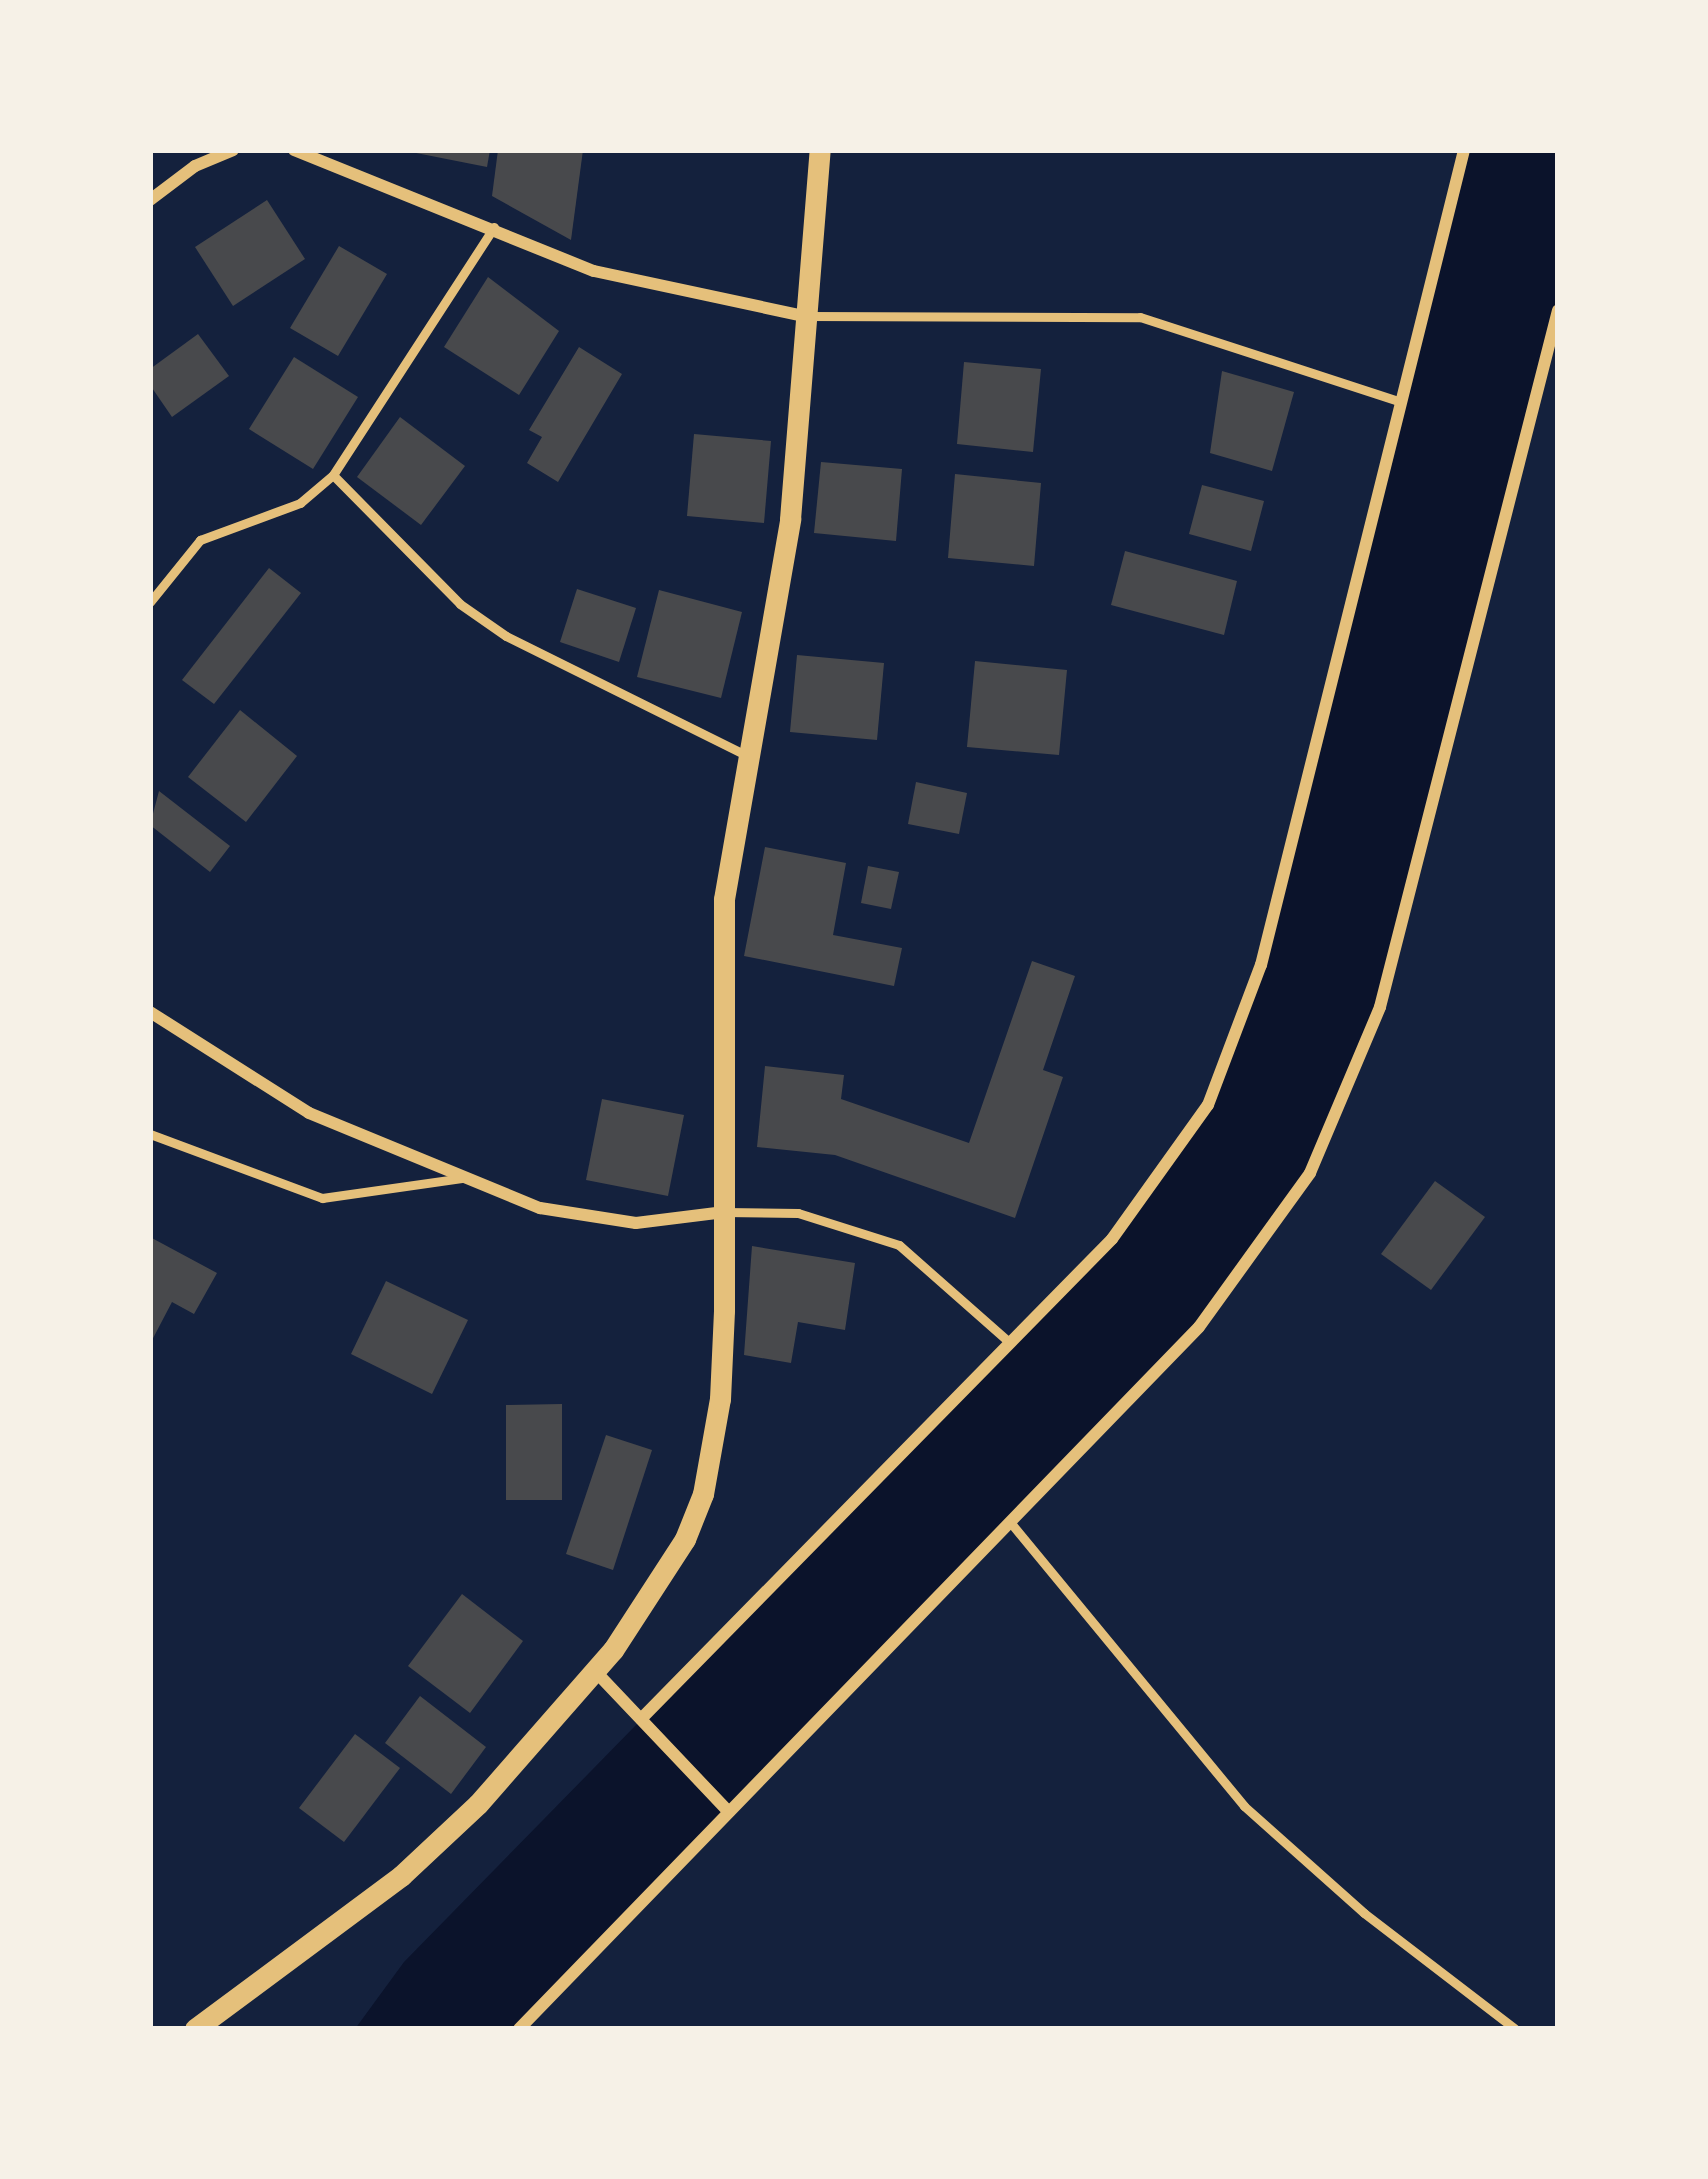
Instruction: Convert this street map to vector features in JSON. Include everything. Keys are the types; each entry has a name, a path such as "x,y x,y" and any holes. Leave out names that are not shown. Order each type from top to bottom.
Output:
{"street":[{"path":"150,200 195,166 233,150"},
{"path":"294,150 594,271 803,316"},
{"path":"195,2029 400,1876 478,1804 596,1672 662,1577 704,1494 720,1399 724,898 744,754 790,519 820,150"},
{"path":"641,1719 1010,1342 1167,1172 1240,1033 1464,150"},
{"path":"519,2029 1199,1327 1261,1249 1328,1132 1380,1007 1558,310"},
{"path":"150,1012 309,1113 463,1178 589,1221 724,1212"},
{"path":"596,1672 729,1812"}],"lane":[{"path":"150,602 200,540 300,503 333,475 494,227"},
{"path":"803,316 1140,317 1401,402"},
{"path":"333,475 460,604 506,636 744,754"},
{"path":"150,1134 322,1198 463,1178"},
{"path":"724,1212 798,1213 899,1245 1010,1342"},
{"path":"1010,1522 1244,1806 1364,1913 1515,2029"}],"water":[{"path":"1464,150 1558,150 1558,310 1380,1007 1310,1173 1199,1327 519,2029 355,2029 404,1962 1112,1239 1167,1171 1241,1033"}],"building":[{"path":"401,150 490,150 487,167"},
{"path":"498,150 583,150 571,240 492,196"},
{"path":"267,200 305,259 233,306 195,247"},
{"path":"339,246 387,274 338,356 290,328"},
{"path":"488,277 559,331 519,395 444,347"},
{"path":"198,334 229,376 172,417 150,385 150,369"},
{"path":"579,347 622,374 558,482 527,463 542,437 529,430"},
{"path":"294,357 358,397 313,469 249,429"},
{"path":"964,362 1041,369 1033,452 957,444"},
{"path":"1222,371 1294,392 1272,471 1210,453"},
{"path":"400,417 465,466 421,525 357,477"},
{"path":"694,434 771,441 764,523 687,516"},
{"path":"821,462 902,469 896,541 814,533"},
{"path":"955,474 1041,483 1034,566 948,558"},
{"path":"1202,485 1264,501 1251,551 1189,534"},
{"path":"1125,551 1237,581 1224,635 1111,605"},
{"path":"269,568 301,593 214,704 182,680"},
{"path":"577,589 636,608 619,662 560,642"},
{"path":"659,590 742,612 721,698 637,677"},
{"path":"797,655 884,663 877,740 790,732"},
{"path":"975,661 1067,670 1059,755 967,747"},
{"path":"240,710 297,756 246,822 188,777"},
{"path":"916,782 967,793 959,834 908,824"},
{"path":"159,791 230,846 210,872 150,825"},
{"path":"765,847 846,863 833,935 902,948 894,986 744,956"},
{"path":"868,866 899,872 891,909 861,903"},
{"path":"1032,961 1075,976 1043,1070 1063,1077 1015,1218 835,1155 757,1147 765,1066 844,1075 841,1099 969,1143"},
{"path":"602,1099 684,1115 668,1196 586,1180"},
{"path":"1435,1181 1485,1217 1431,1290 1381,1254"},
{"path":"150,1237 217,1273 194,1314 172,1302 150,1344"},
{"path":"752,1246 855,1263 845,1330 798,1322 791,1363 744,1355"},
{"path":"386,1281 468,1320 432,1394 351,1354"},
{"path":"562,1404 562,1500 506,1500 506,1405"},
{"path":"606,1435 652,1450 613,1570 566,1554"},
{"path":"462,1594 523,1641 470,1713 408,1666"},
{"path":"420,1696 486,1747 451,1794 385,1743"},
{"path":"355,1734 400,1768 344,1842 299,1808"}]}
